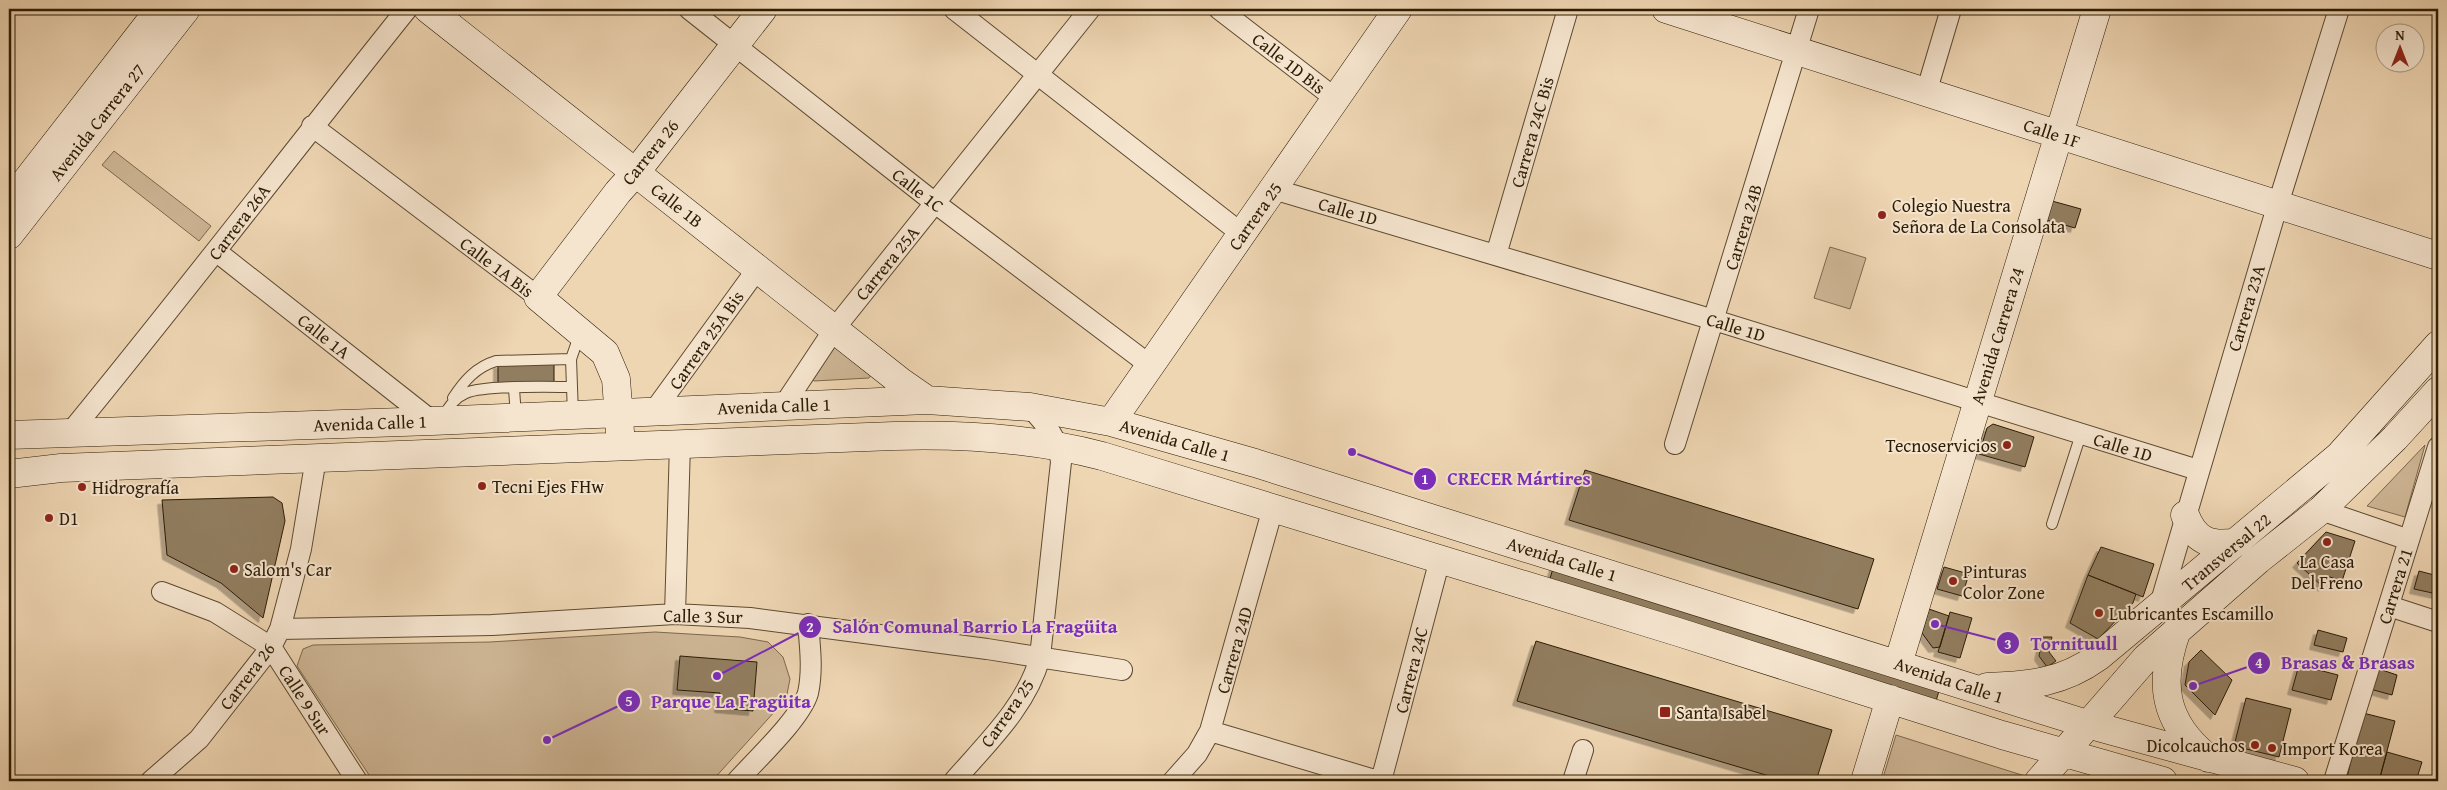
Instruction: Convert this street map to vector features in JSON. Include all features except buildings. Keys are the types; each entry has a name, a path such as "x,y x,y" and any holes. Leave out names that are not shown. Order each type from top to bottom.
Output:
{"main road":[{"name":"Avenida Carrera 27","path":"9,203 160,9"},
{"name":"Avenida Carrera 27","path":"9,236 186,9"},
{"name":"Calle 1B","path":"428,9 927,400"},
{"name":"Carrera 26","path":"538,297 618,192 636,172 763,9"},
{"name":"Carrera 25","path":"1111,422 1398,9"},
{"name":"Calle 1F","path":"1666,9 2438,256"},
{"name":"Avenida Carrera 24","path":"1898,664 2097,9"},
{"name":"Calle 1A Bis","path":"538,297 605,353 616,379 620,446"},
{"name":"Transversal 22","path":"1973,688 2038,684 2064,677 2098,657 2339,456 2438,345"},
{"name":"Transversal 22","path":"2039,781 2146,658 2258,560 2320,510 2395,438 2438,391"},
{"name":"Avenida Calle 1","path":"9,434 69,434 441,415 516,417 927,400 1030,407 1111,422 1255,463 2087,724 2295,781"},
{"name":"Avenida Calle 1","path":"9,474 61,468 620,446 966,435 1057,445 1102,456 1440,559 2062,753 2120,774 2163,781"},
{"path":"2185,515 2190,528 2201,539 2214,544 2238,542 2258,560"},
{"path":"2176,630 2166,662 2167,697 2173,716 2182,732 2194,747 2210,759"},
{"path":"1865,781 1890,700"}],"street":[{"name":"Carrera 26A","path":"69,434 217,252 312,126 407,9"},
{"name":"Calle 1C","path":"689,9 935,203 1151,366"},
{"path":"954,9 1242,234"},
{"name":"Carrera 25A","path":"784,406 835,328 1090,9"},
{"name":"Calle 1D Bis","path":"1219,9 1336,99"},
{"name":"Carrera 24C Bis","path":"1496,255 1568,9"},
{"name":"Carrera 24B","path":"1676,444 1810,9"},
{"path":"1926,93 1951,9"},
{"name":"Carrera 23A","path":"2158,608 2278,204 2339,9"},
{"name":"Calle 1A Bis","path":"312,126 538,297"},
{"name":"Calle 1D","path":"1273,189 1714,320 2198,470"},
{"name":"Calle 1A","path":"217,252 441,415"},
{"name":"Carrera 25A Bis","path":"654,411 758,268"},
{"name":"Carrera 25","path":"954,781 1004,724 1018,704 1032,681 1040,657 1061,462 1057,445 1044,422 1030,407"},
{"path":"675,614 680,444"},
{"name":"Carrera 21","path":"2334,781 2438,447"},
{"name":"Carrera 26","path":"151,781 199,739 271,647 280,629 301,549 316,458"},
{"name":"Carrera 24D","path":"1173,781 1197,754 1210,731 1273,508"},
{"path":"2320,510 2409,540"},
{"name":"Carrera 24C","path":"1380,781 1440,559"},
{"name":"Calle 9 Sur","path":"162,592 215,612 271,647 357,781"},
{"path":"2389,606 2438,622"},
{"name":"Calle 3 Sur","path":"280,629 492,625 675,614 750,618 808,624 1122,670"},
{"path":"738,781 788,724 807,695 810,658 808,624"},
{"path":"1210,731 1380,781"},
{"path":"1573,781 1583,750"},
{"path":"1308,760 1332,781"}],"lane":[{"path":"574,415 571,359 580,332"},
{"path":"441,415 467,380 485,364 496,361 571,359"},
{"path":"441,415 460,396 473,390 572,387"},
{"path":"514,388 516,417"},
{"path":"2052,524 2081,434"}],"shaded area":[{"path":"114,151 211,226 199,241 102,165"},
{"path":"1830,247 1866,258 1850,309 1814,298"},
{"path":"836,347 871,375 869,378 814,381 833,348"},
{"path":"2425,445 2405,517 2367,506"},
{"path":"655,632 740,637 768,642 783,657 790,679 786,699 712,781 373,781 297,666 303,649 313,645 490,642"},
{"path":"1896,735 2028,777 2024,781 1882,781"}],"place":[{"name":"Colegio Nuestra Señora de La Consolata","path":"1882,215"},
{"name":"Tecnoservicios","path":"2007,445"},
{"name":"CRECER Mártires","path":"1352,452"},
{"name":"Tecni Ejes FHw","path":"482,486"},
{"name":"Hidrografía","path":"82,487"},
{"name":"D1","path":"49,518"},
{"name":"La Casa Del Freno","path":"2327,542"},
{"name":"Salom's Car","path":"234,569"},
{"name":"Pinturas Color Zone","path":"1953,581"},
{"name":"Lubricantes Escamillo","path":"2099,613"},
{"name":"Tornituull","path":"1935,624"},
{"name":"Salón Comunal Barrio La Fragüita","path":"717,676"},
{"name":"Brasas & Brasas","path":"2193,686"},
{"name":"Santa Isabel","path":"1665,712"},
{"name":"Parque La Fragüita","path":"547,740"},
{"name":"Dicolcauchos","path":"2255,745"},
{"name":"Import Korea","path":"2272,748"}]}
